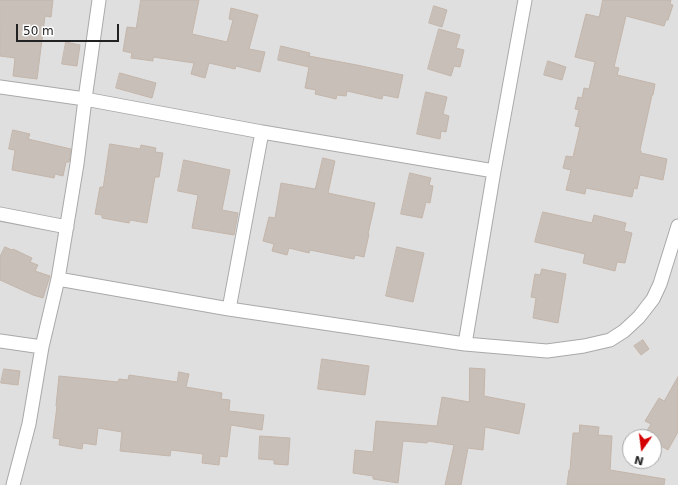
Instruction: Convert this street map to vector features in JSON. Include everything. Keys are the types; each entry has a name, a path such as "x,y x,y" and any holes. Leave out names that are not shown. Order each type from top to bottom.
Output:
{"street":[{"path":"13,485 29,424 42,347 58,280 77,164 99,0"},
{"path":"465,344 525,0"},
{"path":"0,87 85,99 262,132 494,172"},
{"path":"229,309 262,132"},
{"path":"0,214 67,228"},
{"path":"58,280 229,309 465,344 547,351 584,346 610,340 639,317 653,299 660,284 678,226"},
{"path":"0,341 42,347"}],"shaded area":[{"path":"0,0 678,0 678,485 0,485"}],"building":[{"path":"0,0 53,0 51,17 45,16 37,79 13,76 15,58 0,56"},
{"path":"141,0 199,0 192,34 227,42 233,20 229,19 231,8 258,15 249,49 265,52 260,72 236,66 235,69 209,63 205,78 191,74 194,63 153,57 153,61 131,58 132,53 123,51 127,27 136,28"},
{"path":"603,0 671,0 670,4 673,5 668,20 666,20 664,26 626,16 614,67 619,68 617,75 655,84 640,150 641,153 667,159 663,180 640,175 637,189 634,188 632,197 586,188 585,194 566,190 571,170 563,168 566,156 573,157 580,127 575,126 579,110 575,109 578,97 582,98 584,88 589,89 595,62 575,57 586,14 599,17"},
{"path":"434,6 447,10 442,27 429,23"},
{"path":"439,29 460,35 456,48 464,50 460,67 454,66 451,76 428,69"},
{"path":"66,42 80,45 77,66 62,64"},
{"path":"281,46 310,53 309,56 403,75 398,98 383,95 382,99 347,91 346,96 337,95 336,99 315,94 316,90 305,88 309,67 278,60"},
{"path":"548,61 566,67 562,80 544,75"},
{"path":"120,73 156,83 152,98 116,88"},
{"path":"426,92 447,97 443,114 449,116 446,132 441,131 440,139 417,134"},
{"path":"13,130 30,134 28,139 71,149 69,162 66,162 63,176 55,174 54,178 12,170 15,150 9,149"},
{"path":"110,144 140,149 141,145 156,148 155,152 163,153 159,177 155,177 147,223 130,220 129,223 102,218 102,215 95,214 100,187 103,187"},
{"path":"323,158 335,161 328,193 375,203 364,257 355,255 354,259 310,250 309,253 289,248 287,255 272,251 274,244 263,241 269,217 275,218 281,183 315,189"},
{"path":"184,160 230,170 222,210 238,213 234,235 192,228 198,195 178,191"},
{"path":"410,173 431,178 429,185 433,186 430,203 426,202 422,218 401,214"},
{"path":"543,212 592,223 594,215 626,223 624,231 632,233 625,263 617,262 615,271 583,263 585,254 535,242"},
{"path":"5,247 32,258 30,262 38,265 35,271 50,276 43,298 0,280 0,257"},
{"path":"397,247 424,253 413,302 386,296"},
{"path":"542,269 566,274 558,323 533,318 536,298 531,297 535,274 540,275"},
{"path":"643,340 649,349 641,355 634,346"},
{"path":"322,359 369,366 365,395 318,389"},
{"path":"470,368 485,369 484,396 525,404 519,434 485,427 483,450 468,448 461,485 445,485 454,445 428,441 427,443 403,441 398,483 373,479 373,476 353,473 355,450 373,452 376,421 437,426 442,397 469,402"},
{"path":"4,369 20,371 18,385 1,383"},
{"path":"179,372 189,374 186,387 222,393 221,399 230,400 229,411 264,415 262,430 231,425 227,457 220,456 219,465 202,463 203,454 171,450 170,456 120,451 122,432 98,428 96,445 83,443 82,449 59,445 60,439 53,438 59,376 118,382 119,379 128,380 129,375 177,382"},
{"path":"678,377 678,432 668,450 662,447 662,429 648,429 651,424 645,421 659,398 664,401"},
{"path":"580,425 599,427 598,435 612,436 610,470 665,479 664,485 567,485 570,470 573,433 579,433"},
{"path":"260,436 290,438 288,465 274,464 274,460 259,459"}]}
